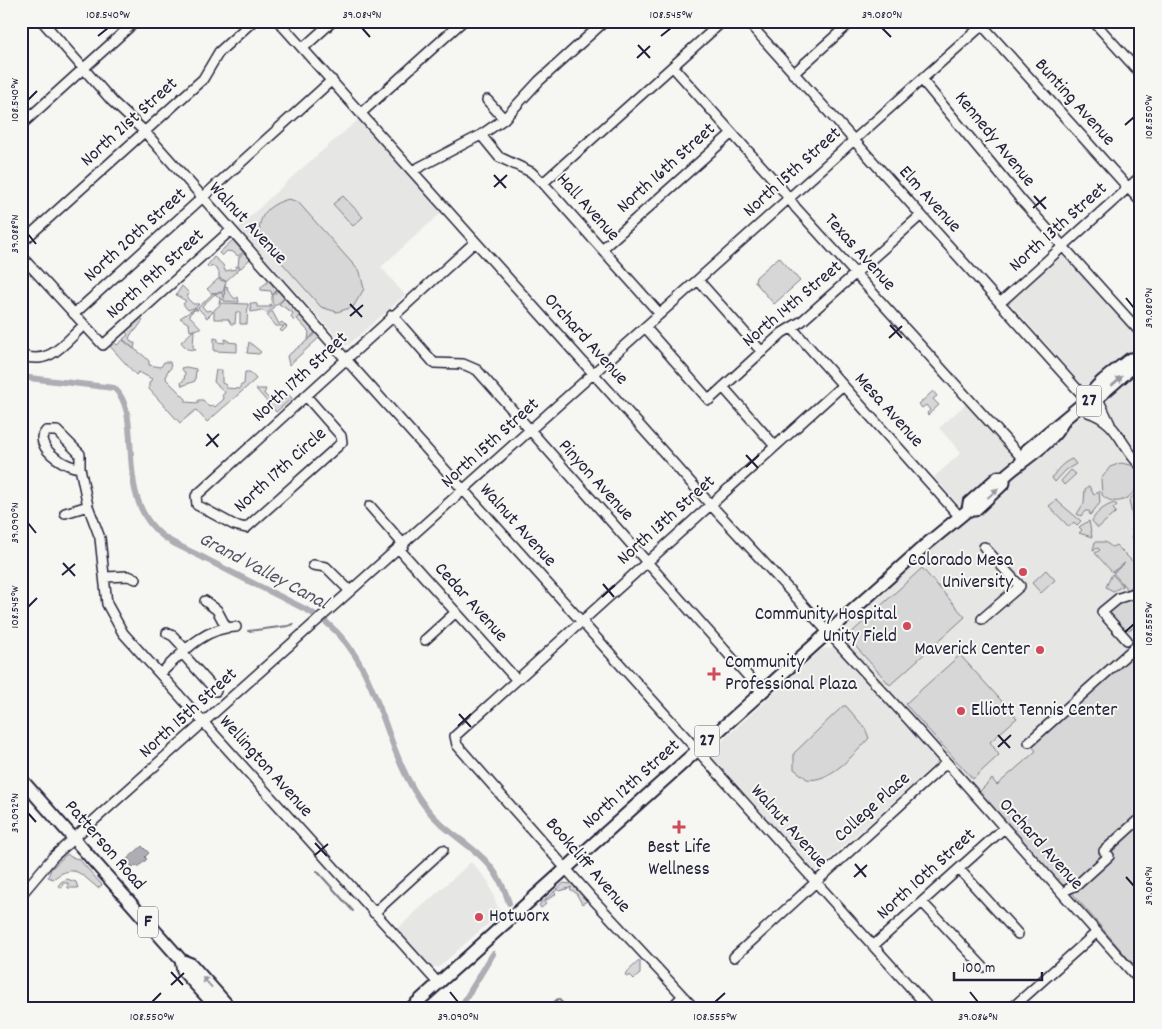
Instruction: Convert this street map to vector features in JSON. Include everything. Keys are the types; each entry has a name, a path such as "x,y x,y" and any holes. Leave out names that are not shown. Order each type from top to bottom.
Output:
{"main road":[{"name":"North 12th Street","path":"411,1008 964,513 969,503 998,477 1004,477 1023,459 1032,456 1058,433 1063,422 1091,405 1091,393 1130,359 1138,356"},
{"name":"Patterson Road","path":"21,779 181,960 191,964 230,1008"},
{"name":"Patterson Road","path":"181,960 183,971 217,1008"}],"street":[{"name":"Walnut Avenue","path":"42,21 112,101 144,131 201,198 346,360 929,1008"},
{"path":"21,125 136,21"},
{"name":"North 21st Street","path":"21,243 203,79 219,52 253,21"},
{"name":"Orchard Avenue","path":"278,21 1141,982"},
{"path":"303,48 333,21"},
{"path":"361,114 463,21"},
{"path":"412,171 481,135 504,119 539,81 605,21"},
{"path":"543,183 723,21"},
{"name":"Elm Avenue","path":"746,21 1091,405"},
{"path":"793,74 852,21"},
{"path":"1093,21 1141,74"},
{"name":"North 15th Street","path":"21,895 53,857 350,591 402,547 644,327 984,23"},
{"name":"Bunting Avenue","path":"984,23 1141,202"},
{"name":"Texas Avenue","path":"673,66 855,274 1023,459"},
{"name":"North 20th Street","path":"74,314 332,80"},
{"name":"Kennedy Avenue","path":"922,80 1063,246 1141,333"},
{"path":"487,100 504,119"},
{"name":"North 16th Street","path":"602,249 732,132"},
{"name":"Hall Avenue","path":"481,135 499,157 531,172 543,183 660,314"},
{"name":"North 13th Street","path":"1000,303 1141,176"},
{"name":"North 14th Street","path":"644,327 709,400 762,352 802,321 920,216"},
{"name":"North 19th Street","path":"84,325 103,346 231,230"},
{"name":"North 17th Street","path":"195,500 196,496 346,360 392,315 475,242"},
{"path":"21,256 84,325 48,358 34,359 21,356"},
{"path":"698,280 762,352"},
{"name":"Pinyon Avenue","path":"392,315 434,363 463,364 477,370 762,692"},
{"name":"Mesa Avenue","path":"792,328 964,513"},
{"name":"North 13th Street","path":"457,745 454,740 458,730 843,385"},
{"path":"723,387 775,446"},
{"name":"North 17th Circle","path":"195,500 202,510 234,525 246,528 337,447 342,442 341,436 306,396"},
{"path":"1091,405 1110,424"},
{"path":"1091,405 1110,424 1141,466"},
{"name":"Wellington Avenue","path":"80,468 62,462 44,445 42,437 46,431 57,431 78,450 88,506 100,538 105,578 105,597 123,633 438,984"},
{"path":"65,513 88,506"},
{"name":"Cedar Avenue","path":"370,506 456,612 516,678"},
{"path":"982,619 1020,586 984,547"},
{"path":"314,565 326,567 350,591"},
{"path":"105,578 128,576 136,579"},
{"path":"1141,590 1119,598 1102,612 1141,656"},
{"path":"204,601 217,610 226,627"},
{"path":"425,640 456,612"},
{"path":"160,674 205,635 226,627 236,627"},
{"path":"167,634 173,636 216,691"},
{"path":"1030,742 1131,644"},
{"name":"Bookcliff Avenue","path":"457,745 682,997 694,1008"},
{"name":"College Place","path":"734,957 945,764"},
{"path":"1068,889 1076,885 1108,856 1104,851 1138,821 1139,824 1141,822"},
{"name":"North 10th Street","path":"873,946 1003,828"},
{"path":"374,913 443,850"},
{"path":"959,869 1018,934"},
{"path":"922,902 983,967"},
{"path":"1012,1008 1096,932"},
{"path":"671,1008 682,997"}],"shaded area":[{"path":"359,119 442,212 381,267 405,295 348,345 344,345 238,228 292,177"},
{"path":"343,196 363,217 353,226 333,204"},
{"path":"289,199 298,202 360,272 364,289 353,307 337,312 321,307 261,239 260,225 265,213 275,204"},
{"path":"233,240 243,252 238,256 233,252 227,251 222,256 219,253"},
{"path":"244,253 250,259 241,268 238,266 239,257"},
{"name":"Colorado Mesa University","path":"1060,255 1064,255 1141,340 1141,955 1132,963 1066,886 1058,883 946,754 816,871 813,870 709,753 822,649 831,648 841,638 843,629 969,516 934,477 961,453 939,428 966,404 1023,467 1096,401 1010,303 1016,294"},
{"path":"214,257 223,265 225,271 236,269 236,266 240,268 226,281 219,278 219,272 212,265 209,268 207,266"},
{"path":"779,257 800,281 774,304 755,282 756,277"},
{"path":"218,279 226,282 223,292 211,293 207,289"},
{"path":"269,281 277,290 272,295 271,291 261,290 261,287"},
{"path":"182,286 189,293 187,298 193,304 199,304 197,307 188,310 183,304 186,301 176,295"},
{"path":"225,286 228,287 227,290 235,299 238,297 239,302 224,301"},
{"path":"278,291 284,298 275,306 272,303 272,296"},
{"path":"213,293 223,293 222,301 219,304 220,298 215,294 202,306 206,311 211,310 213,312 207,318 198,308"},
{"path":"285,298 300,315 294,321 291,317 293,313 279,304"},
{"path":"222,303 248,304 247,324 240,324 240,312 236,312 235,324 231,324 228,319 214,319 214,310"},
{"path":"250,303 257,304 257,307 270,307 270,304 274,307 266,314 262,310 251,312"},
{"path":"196,308 198,310 194,310 189,315 201,328 190,331 189,324 180,318"},
{"path":"272,311 279,324 282,322 287,327 282,332 280,330 284,326 276,326 267,315"},
{"path":"300,316 315,332 309,339 316,333 320,337 289,365 287,356 308,340 309,332 297,319"},
{"path":"140,318 143,320 129,338 132,343 135,343 134,349 123,339 128,335 125,331"},
{"path":"194,330 193,347 196,350 187,349 181,342"},
{"path":"214,338 218,339 218,342 225,343 225,339 228,342 237,343 237,352 214,351"},
{"path":"112,340 117,345 123,340 146,358 149,361 149,365 161,367 164,362 170,362 171,368 167,372 166,379 186,399 186,402 198,403 198,400 203,400 209,407 213,405 215,407 224,399 222,396 225,392 214,382 216,370 222,370 222,383 226,385 226,388 240,389 240,386 244,384 245,372 250,372 256,379 207,422 196,410 180,423 149,389 149,383 152,379 139,372 136,375 108,344"},
{"path":"249,342 261,352 259,354 247,353"},
{"path":"181,368 196,369 195,381 182,386 181,382 184,380 185,373"},
{"path":"256,389 266,389 264,394 273,402 275,400 280,403 289,395 292,398 276,412"},
{"path":"933,391 937,396 933,399 939,405 928,415 927,413 930,410 926,405 922,408 919,404"},
{"path":"1072,459 1076,464 1066,470 1055,482 1052,478 1056,472 1063,464"},
{"path":"1121,463 1135,466 1139,474 1139,482 1131,495 1117,501 1109,500 1102,495 1101,479 1110,467"},
{"path":"1071,470 1076,474 1064,485 1061,481"},
{"path":"1089,486 1094,495 1099,491 1100,503 1090,515 1089,511 1085,511 1081,516 1077,514 1084,503 1085,489"},
{"path":"1141,489 1137,496 1141,500 1141,524 1136,524 1133,520 1129,500"},
{"path":"1056,500 1081,521 1077,525 1074,522 1069,527 1049,506"},
{"path":"1114,503 1117,505 1113,509 1116,512 1098,528 1092,521 1101,510"},
{"path":"1089,521 1092,537 1079,533 1082,530 1079,527"},
{"path":"1137,525 1141,525 1141,547 1131,537 1134,533 1131,530"},
{"path":"1095,542 1105,542 1112,547 1116,545 1141,570 1141,581 1139,580 1128,590 1113,573 1125,563 1112,572 1095,553 1100,550 1098,548 1093,550"},
{"name":"Community Hospital Unity Field","path":"922,568 965,617 890,685 849,639 849,635"},
{"path":"1046,570 1055,580 1041,593 1032,583"},
{"path":"1112,574 1123,586 1113,591 1106,587"},
{"path":"1141,595 1141,616 1133,628 1128,630 1113,621 1109,611 1120,602"},
{"path":"1133,654 1141,660 1141,955 1132,963 1066,886 1058,883 978,793 992,779 997,785 1036,751 1032,746"},
{"name":"Elliott Tennis Center","path":"960,655 1017,718 990,742 999,755 973,779 905,704"},
{"path":"843,706 846,706 865,728 869,738 849,759 832,772 824,777 807,779 794,769 794,753"},
{"path":"142,846 149,853 145,857 147,859 138,867 136,865 133,868 126,860"},
{"path":"67,854 79,859 102,885 98,888 82,875 72,871 67,871 53,879 48,877 51,869"},
{"path":"471,862 488,881 498,908 503,914 484,927 439,967 431,967 397,929"},
{"path":"67,879 76,882 78,888 68,888 68,883 63,883 62,888 58,886"},
{"path":"564,883 572,884 587,901 582,904 576,893 570,889 572,887 560,891 558,889 554,892 556,894 544,902 546,904 541,908 539,905"},
{"path":"640,960 640,974 634,979 630,975 627,977 625,974"}],"waterway":[{"name":"Grand Valley Canal","path":"21,377 114,388 123,400 127,415 132,473 136,493 143,512 155,529 165,538 176,544 316,615 327,623 345,642 360,663 371,686 399,761 410,784 436,819 483,858 493,869 502,884 509,903"},
{"path":"248,631 294,624"},
{"path":"317,871 353,911"},
{"path":"460,1008 493,954"},
{"path":"546,1008 558,999 568,1008"},
{"path":"203,1005 207,1008"}],"place":[{"name":"Colorado Mesa University","path":"1023,572"},
{"name":"Community Hospital Unity Field","path":"907,626"},
{"name":"Maverick Center","path":"1040,650"},
{"name":"Community Professional Plaza","path":"714,674"},
{"name":"Elliott Tennis Center","path":"961,711"},
{"name":"Best Life Wellness","path":"679,827"},
{"name":"Hotworx","path":"479,917"}]}
